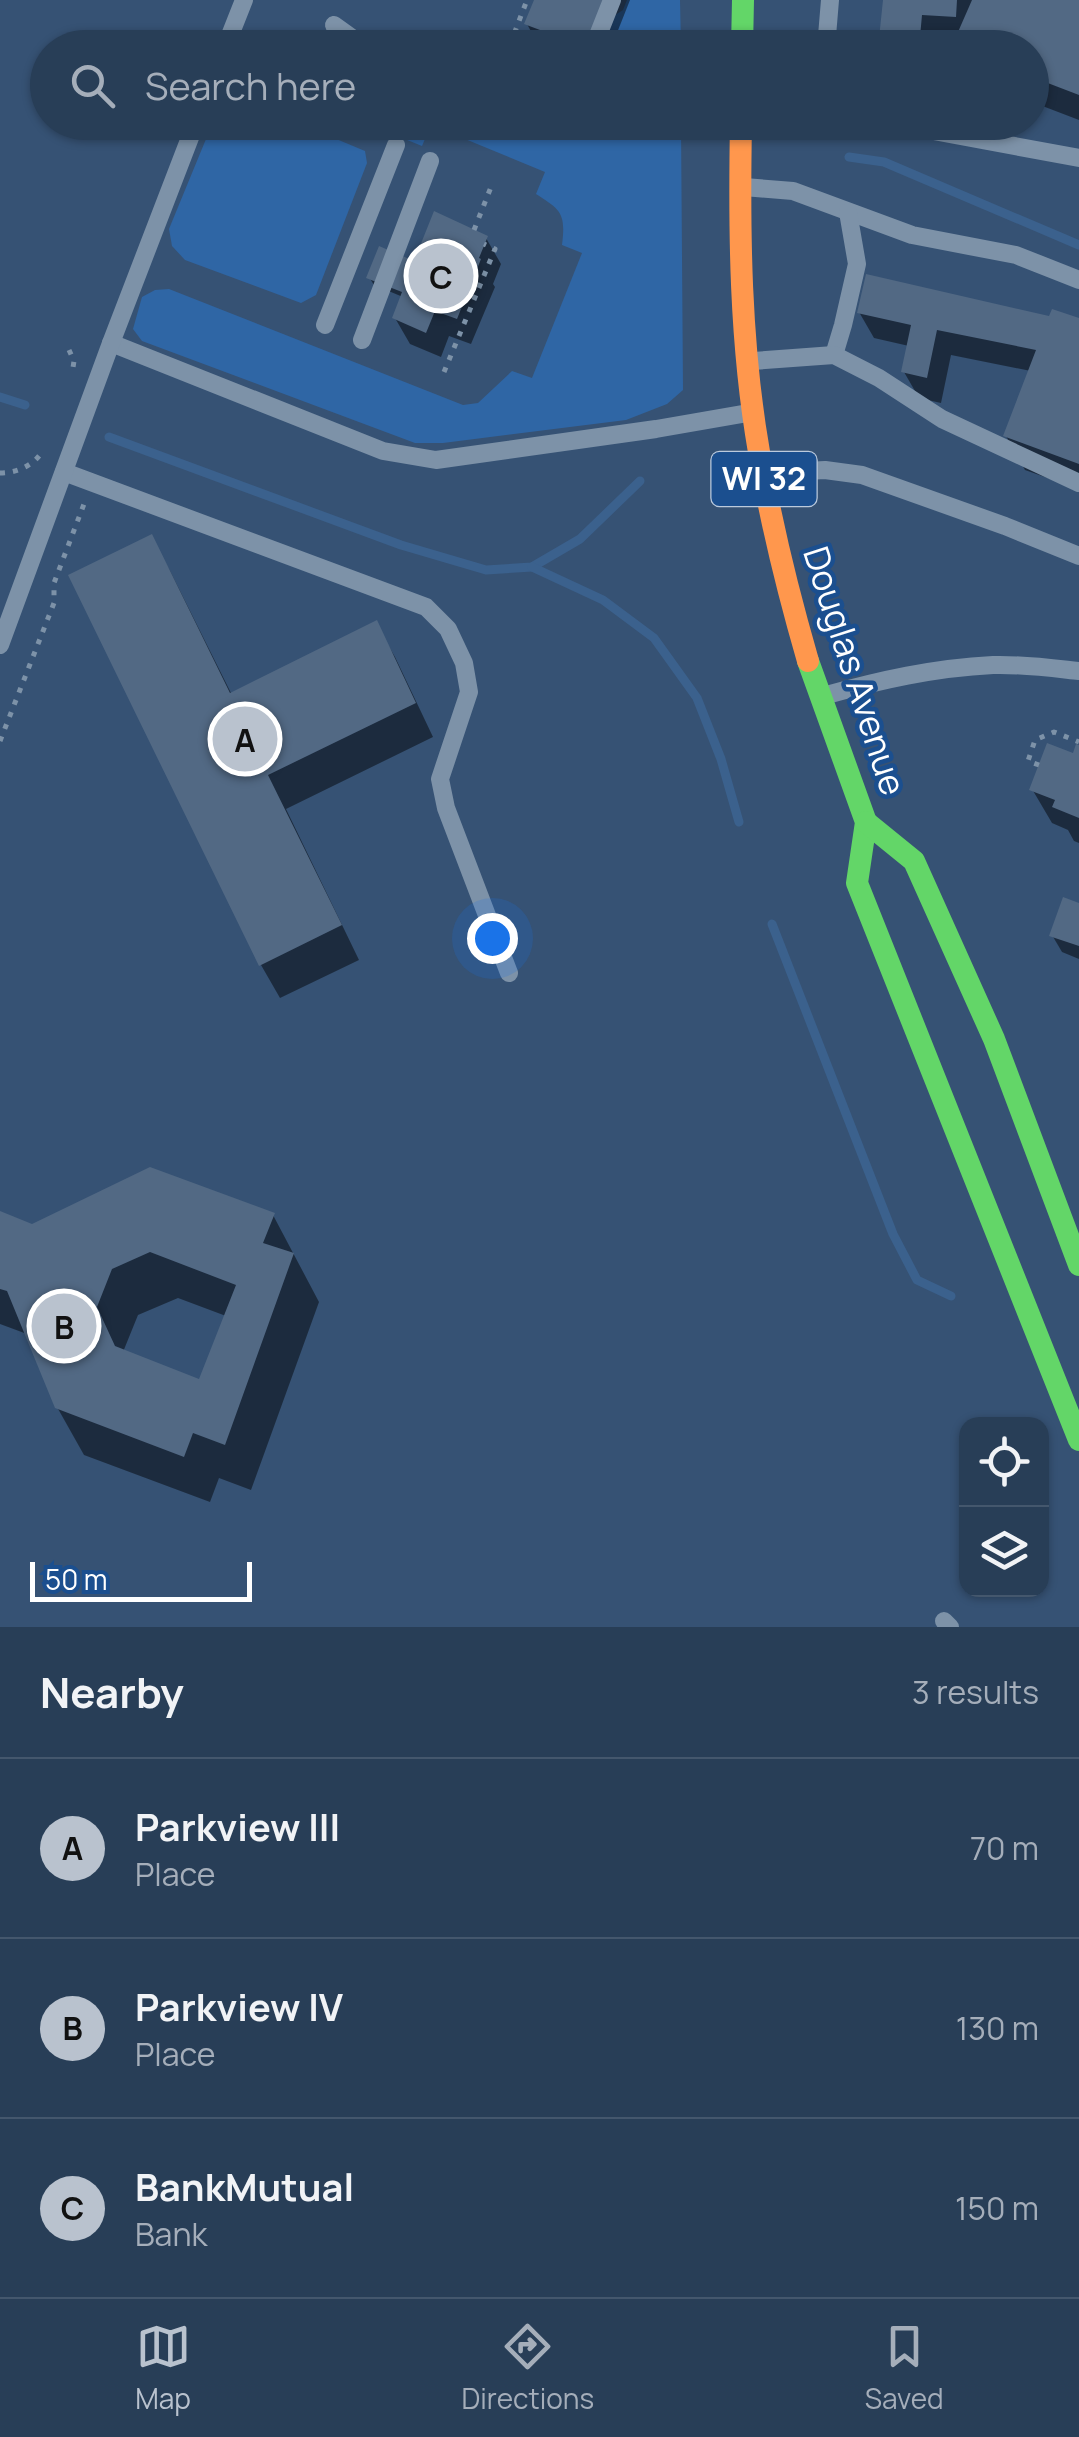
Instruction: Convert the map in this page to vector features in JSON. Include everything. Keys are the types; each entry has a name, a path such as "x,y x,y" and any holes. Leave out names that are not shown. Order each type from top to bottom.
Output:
{"main road":[{"path":"742,30 743,0"},
{"name":"Douglas Avenue","path":"741,140 739,228 748,362 763,474 781,565 820,697 866,822 858,883 1079,1440"},
{"name":"Douglas Avenue","path":"866,822 914,861 994,1039 1079,1264"}],"lane":[{"path":"233,30 244,0"},
{"path":"600,30 612,0"},
{"path":"828,30 830,0"},
{"path":"334,25 341,30"},
{"path":"0,645 189,140"},
{"path":"982,140 1079,158"},
{"path":"325,325 396,145"},
{"path":"362,340 430,161"},
{"path":"740,187 793,191 912,236 1016,255 1079,280"},
{"path":"834,355 857,264 848,212"},
{"path":"111,343 382,451 436,460 656,430 754,412"},
{"path":"748,362 834,355 942,418 1079,483"},
{"path":"763,474 825,470 862,475 1079,556"},
{"path":"64,472 426,607 448,629 464,663 469,692 440,779 446,808 509,974"},
{"path":"820,697 928,670 997,665 1079,670"}],"path":[{"path":"516,30 528,0"},
{"path":"474,230 491,186"},
{"path":"444,372 495,249 484,244"},
{"path":"69,350 74,361 72,374"},
{"path":"0,473 26,468 42,455 48,439"},
{"path":"0,741 54,603 54,583 92,483"},
{"path":"1039,764 1028,760 1035,740 1054,732 1079,742"}],"shaded area":[{"path":"627,0 680,0 681,30 607,30 612,17 623,10"},
{"path":"206,140 339,140 365,151 367,163 316,295 301,303 185,260 172,246 169,229"},
{"path":"467,140 681,140 683,390 667,404 626,420 443,443 415,443 142,341 133,329 142,297 155,290 169,289 463,405 478,403 512,371 532,378 582,253 562,245 560,214 536,194 545,172"}],"building":[{"path":"534,0 605,0 593,30 540,30 524,24"},
{"path":"883,0 957,0 956,17 922,15 921,30 880,30"},
{"path":"972,0 1079,0 1079,95 1049,84 1049,30 959,30"},
{"path":"434,211 488,236 457,319 435,311 426,333 392,318 402,292 366,278 379,246 414,261"},
{"path":"866,274 1049,316 1052,309 1079,318 1079,464 1003,436 1036,350 937,330 927,378 901,372 911,325 857,313"},
{"path":"152,534 230,693 377,620 416,703 268,775 342,925 259,966 68,575"},
{"path":"1047,743 1073,753 1079,745 1079,818 1052,807 1055,800 1029,790"},
{"path":"1063,897 1079,903 1079,946 1049,936"},
{"path":"150,1167 275,1213 263,1243 294,1253 225,1445 193,1433 184,1457 55,1408 7,1291 0,1289 0,1211 32,1224","holes":["150,1252 236,1285 199,1379 115,1346 97,1307 112,1269"]}],"waterway":[{"path":"849,157 884,162 1079,245"},
{"path":"0,397 25,405"},
{"path":"109,437 401,545 486,570 532,567 580,539 640,481"},
{"path":"532,567 603,600 654,638 697,698 721,759 739,822"},
{"path":"772,924 893,1234 917,1280 951,1296"}],"traffic: fast":[{"path":"742,30 743,0"},
{"path":"808,661 866,822 857,883 1079,1440"},
{"path":"866,822 914,861 994,1039 1079,1265"}],"traffic: slow":[{"path":"741,140 742,287 753,411 775,531 808,661"}],"place":[{"name":"BankMutual","path":"441,276"},
{"name":"Parkview III","path":"245,739"},
{"name":"Parkview IV","path":"64,1326"}]}
